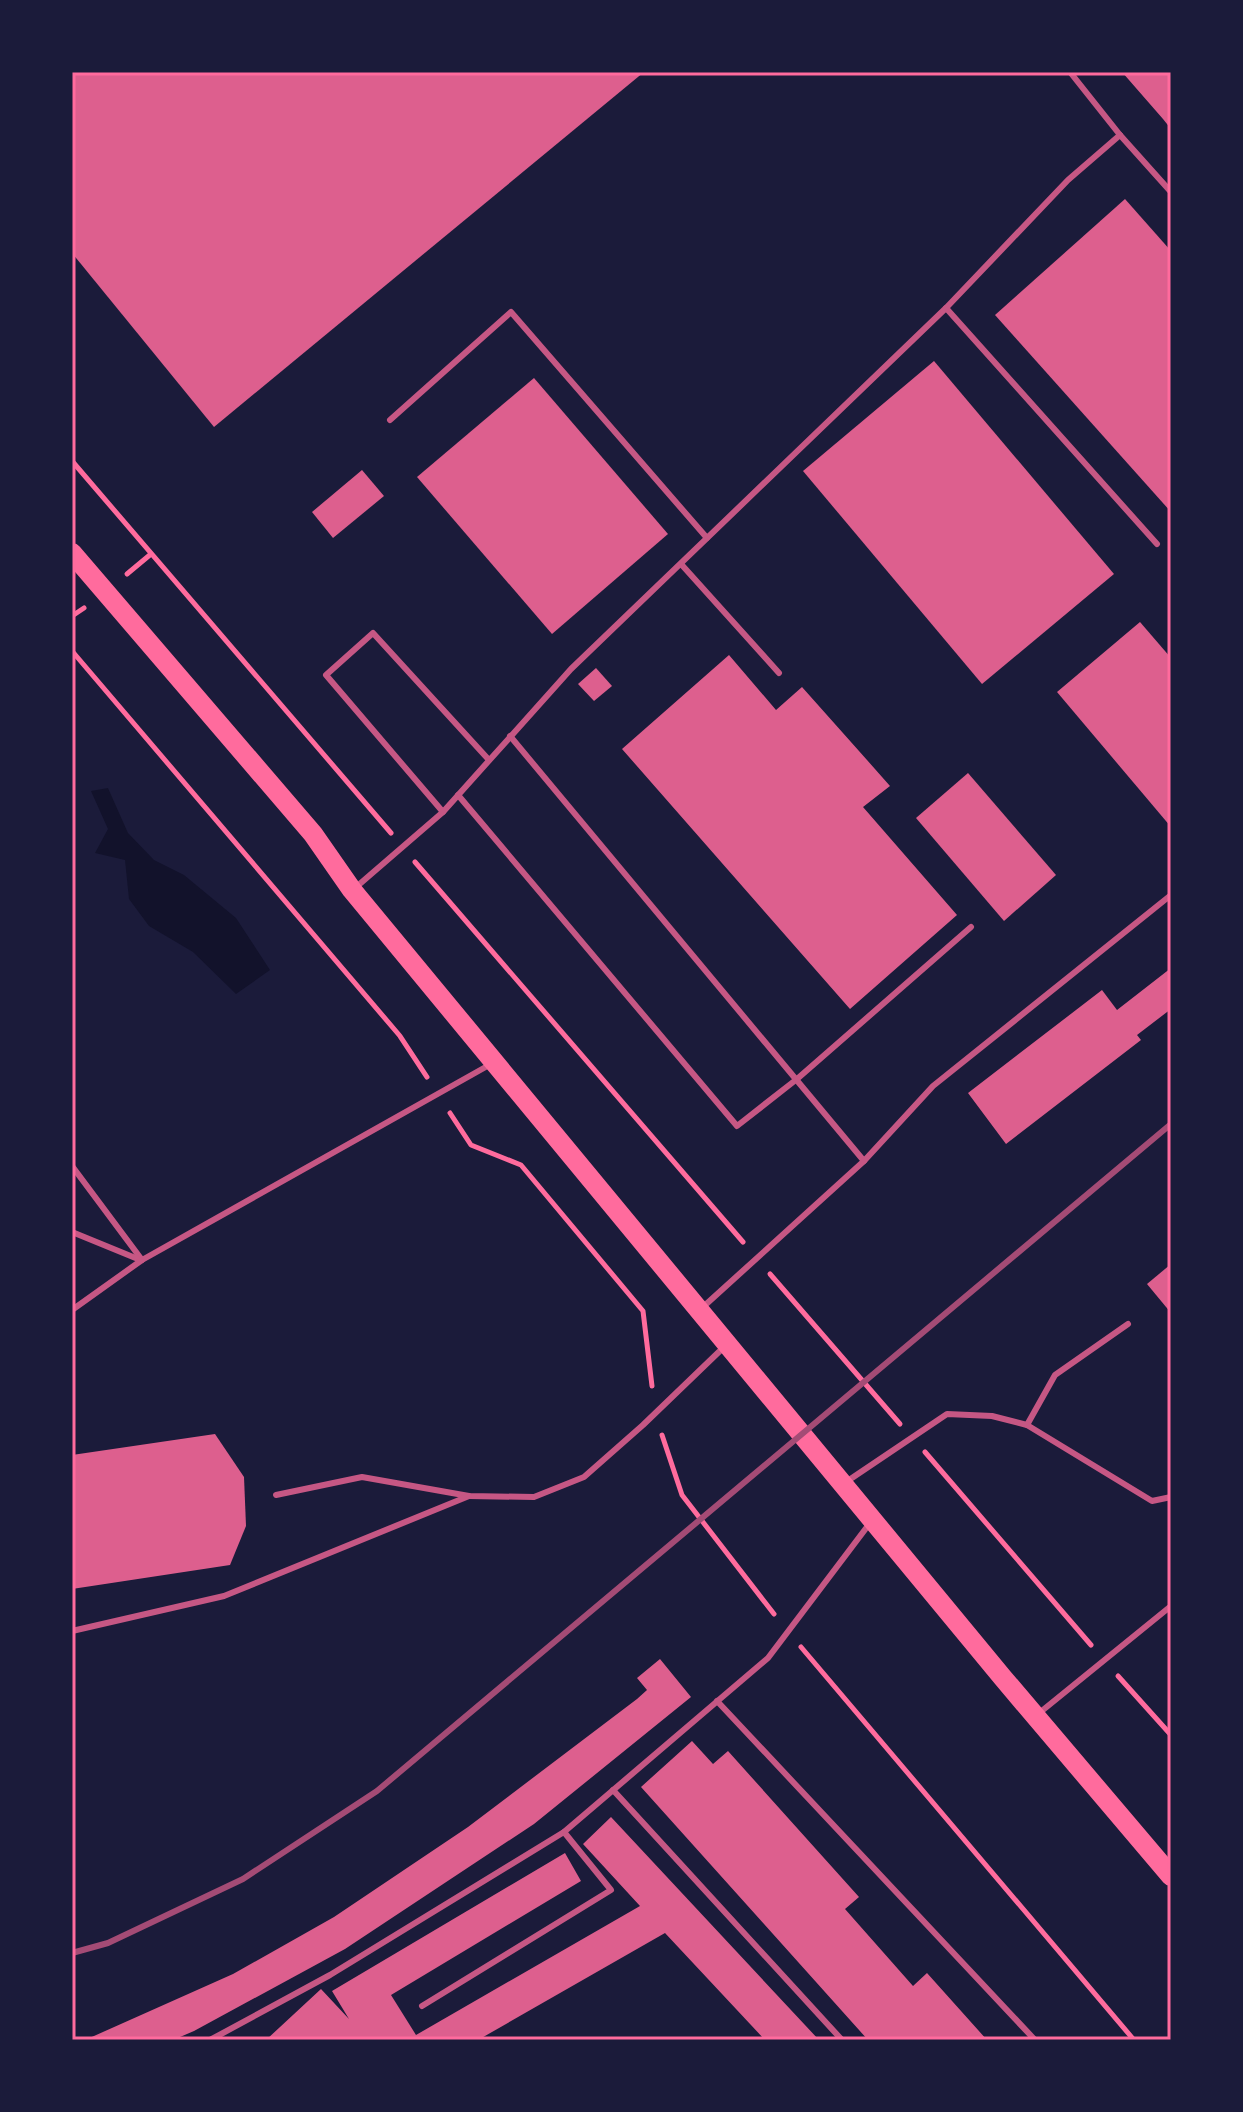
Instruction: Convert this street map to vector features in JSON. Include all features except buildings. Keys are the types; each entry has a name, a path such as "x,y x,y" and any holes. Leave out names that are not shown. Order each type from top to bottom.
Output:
{"main road":[{"path":"72,553 313,834 352,890 1171,1876"}],"lane":[{"path":"1070,72 1171,192"},
{"path":"352,890 443,812 571,669 946,308 1068,180 1120,135"},
{"path":"946,308 1157,544"},
{"path":"390,420 511,312 707,538"},
{"path":"681,564 779,673"},
{"path":"443,812 326,675 373,633 489,760"},
{"path":"510,736 864,1161"},
{"path":"458,795 737,1126 797,1079 971,927"},
{"path":"699,1311 864,1161 933,1086 1171,895"},
{"path":"72,1310 142,1260 494,1062"},
{"path":"72,1166 142,1260"},
{"path":"72,1232 142,1260"},
{"path":"1027,1425 1055,1375 1128,1324"},
{"path":"276,1495 362,1477 469,1496 534,1497 584,1477 727,1344"},
{"path":"843,1484 947,1414 992,1416 1027,1425 1152,1501 1171,1497"},
{"path":"72,1631 224,1596 469,1496"},
{"path":"210,2040 330,1975 564,1832 768,1658 873,1520"},
{"path":"1035,1716 1171,1606"},
{"path":"717,1701 1035,2040"},
{"path":"613,1790 842,2040"},
{"path":"422,2006 611,1890 564,1832"}],"path":[{"path":"72,461 1171,1735"},
{"path":"72,651 400,1036 471,1145 521,1165 643,1311 655,1413 682,1495 788,1632 1134,2040"}],"shaded area":[{"path":"108,788 128,833 154,860 184,875 236,918 270,970 236,994 193,952 149,926 129,899 125,860 95,853 108,829 91,791"}],"railway":[{"path":"72,1953 108,1943 243,1879 377,1791 1171,1124"}]}
